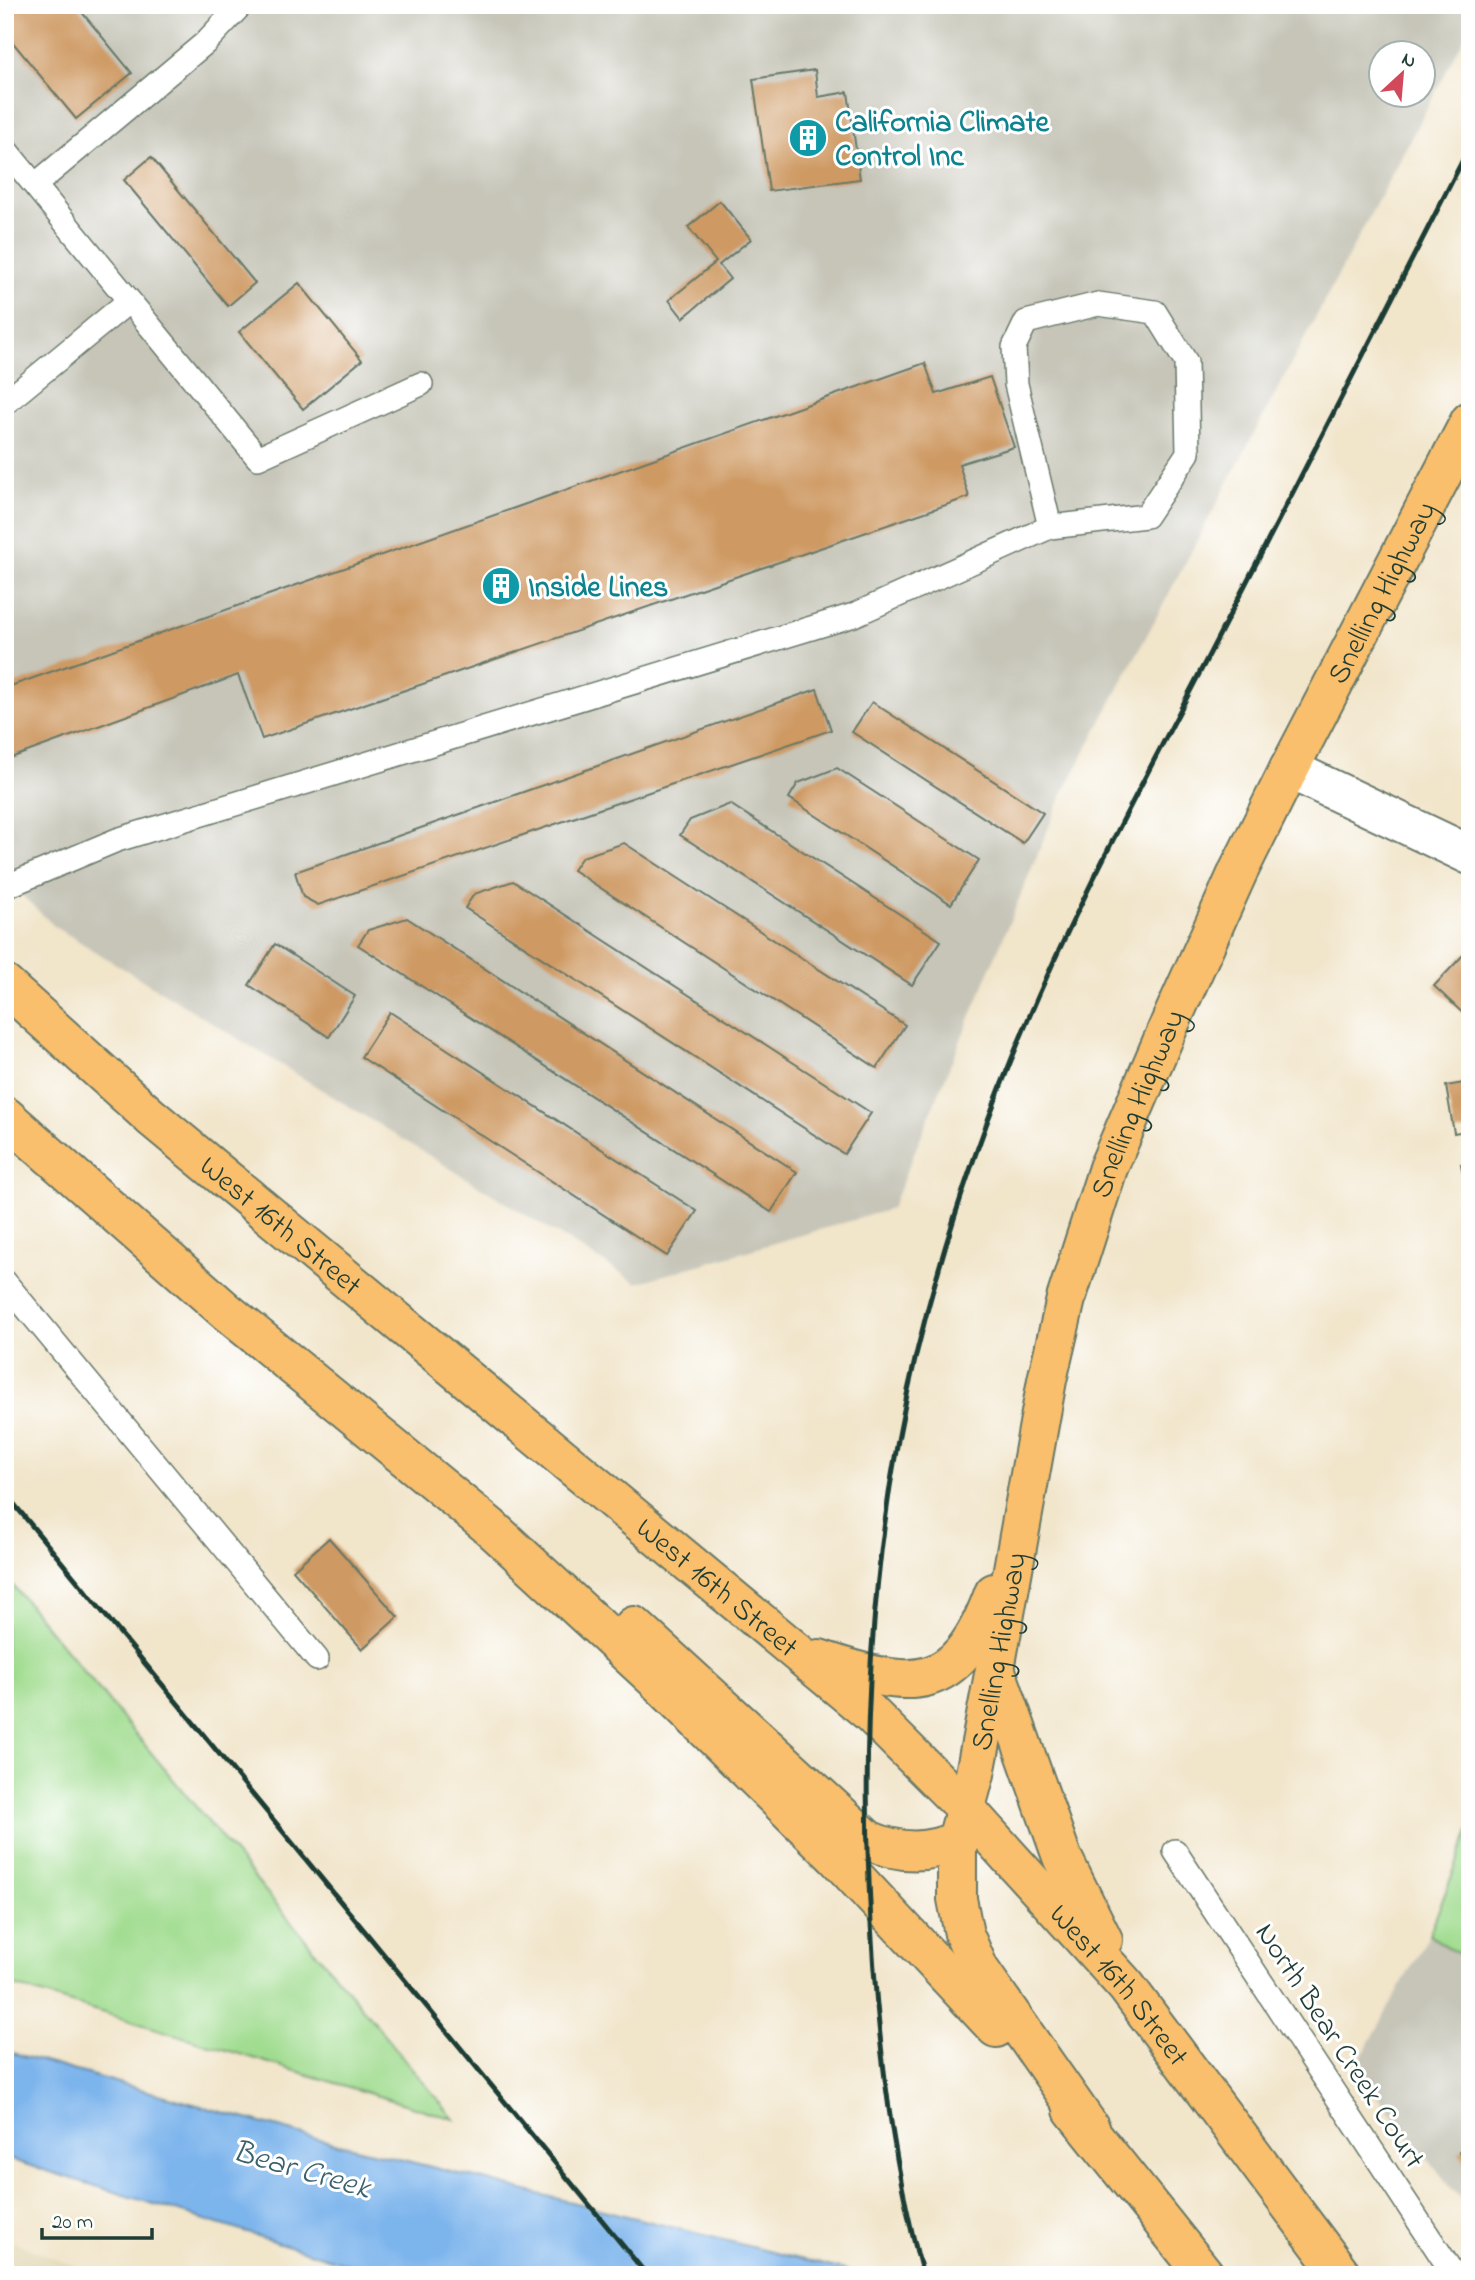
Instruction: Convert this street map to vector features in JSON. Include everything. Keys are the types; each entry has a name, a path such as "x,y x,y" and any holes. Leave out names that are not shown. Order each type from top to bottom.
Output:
{"main road":[{"name":"Snelling Highway","path":"1090,2128 979,1969 964,1934 957,1899 962,1825 995,1669 1019,1522 1066,1299 1108,1168 1238,872 1470,421"},
{"name":"West 16th Street","path":"5,985 172,1135 508,1416 869,1712 962,1825 1126,1986 1342,2275"},
{"path":"5,1116 226,1311 489,1526 654,1678 836,1857 1090,2128 1205,2275"},
{"path":"799,1652 872,1677 900,1682 921,1679 952,1664 971,1645 984,1621 1019,1522"},
{"path":"489,1526 589,1587 686,1671 868,1840 891,1850 937,1850 962,1825"},
{"path":"995,1669 1062,1857 1126,1986"}],"street":[{"path":"1289,769 1470,855"}],"lane":[{"path":"35,185 205,43 241,5"},
{"path":"5,149 258,458 421,384"},
{"path":"5,403 129,301"},
{"path":"5,887 117,840 854,615 1050,527 1146,516 1188,453 1186,362 1155,312 1098,304 1026,322 1014,347 1016,384 1050,527"},
{"path":"5,1282 317,1659"},
{"name":"North Bear Creek Court","path":"1175,1851 1454,2275"}],"shaded area":[{"path":"5,5 1470,5 1470,27 1436,91 1436,38 1366,38 1366,108 1427,108 1062,795 891,1209 637,1283 54,926 5,879"},
{"path":"1429,1935 1470,1961 1470,2211 1355,2069"},
{"path":"5,2239 98,2275 5,2275"}],"green space":[{"path":"5,1576 454,2119 5,1983"},
{"path":"1470,1829 1470,1961 1429,1935"}],"water":[{"name":"Bear Creek","path":"5,2051 311,2137 864,2275 383,2275 5,2158"}],"building":[{"path":"5,5 76,5 132,73 76,119 5,33"},
{"name":"California Climate Control Inc","path":"815,70 818,97 848,92 860,179 769,191 753,79"},
{"path":"151,157 255,283 228,306 124,180"},
{"path":"720,201 751,239 719,265 730,279 683,318 669,300 716,262 688,227"},
{"path":"299,283 362,360 303,409 239,332"},
{"name":"Inside Lines","path":"925,363 936,394 990,377 1014,447 959,464 969,497 262,739 238,675 5,760 5,688"},
{"path":"817,689 831,730 318,905 303,897 295,872"},
{"path":"872,702 1043,813 1023,843 852,732"},
{"path":"837,768 979,860 951,904 789,798 798,783"},
{"path":"730,804 941,941 912,985 680,835 690,820"},
{"path":"624,843 905,1025 877,1068 573,870 582,857"},
{"path":"513,881 871,1113 844,1154 465,908 474,894"},
{"path":"407,918 797,1172 771,1212 358,945 368,930"},
{"path":"275,944 355,996 329,1037 249,985"},
{"path":"1466,952 1470,956 1470,1020 1434,986"},
{"path":"390,1012 697,1211 667,1256 361,1057"},
{"path":"1470,1082 1470,1130 1454,1133 1446,1086"},
{"path":"1470,1163 1470,1204 1468,1204 1461,1164"},
{"path":"329,1538 398,1617 362,1649 293,1570"},
{"path":"1470,2145 1470,2168 1459,2152"}],"railway":[{"path":"923,2275 901,2180 885,2080 871,1930 867,1815 870,1682 882,1548 903,1416 932,1292 989,1118 1060,949 1116,833 1470,146"},
{"path":"5,1493 647,2275"}],"place":[{"name":"California Climate Control Inc","path":"808,138"},
{"name":"Inside Lines","path":"501,586"}]}
